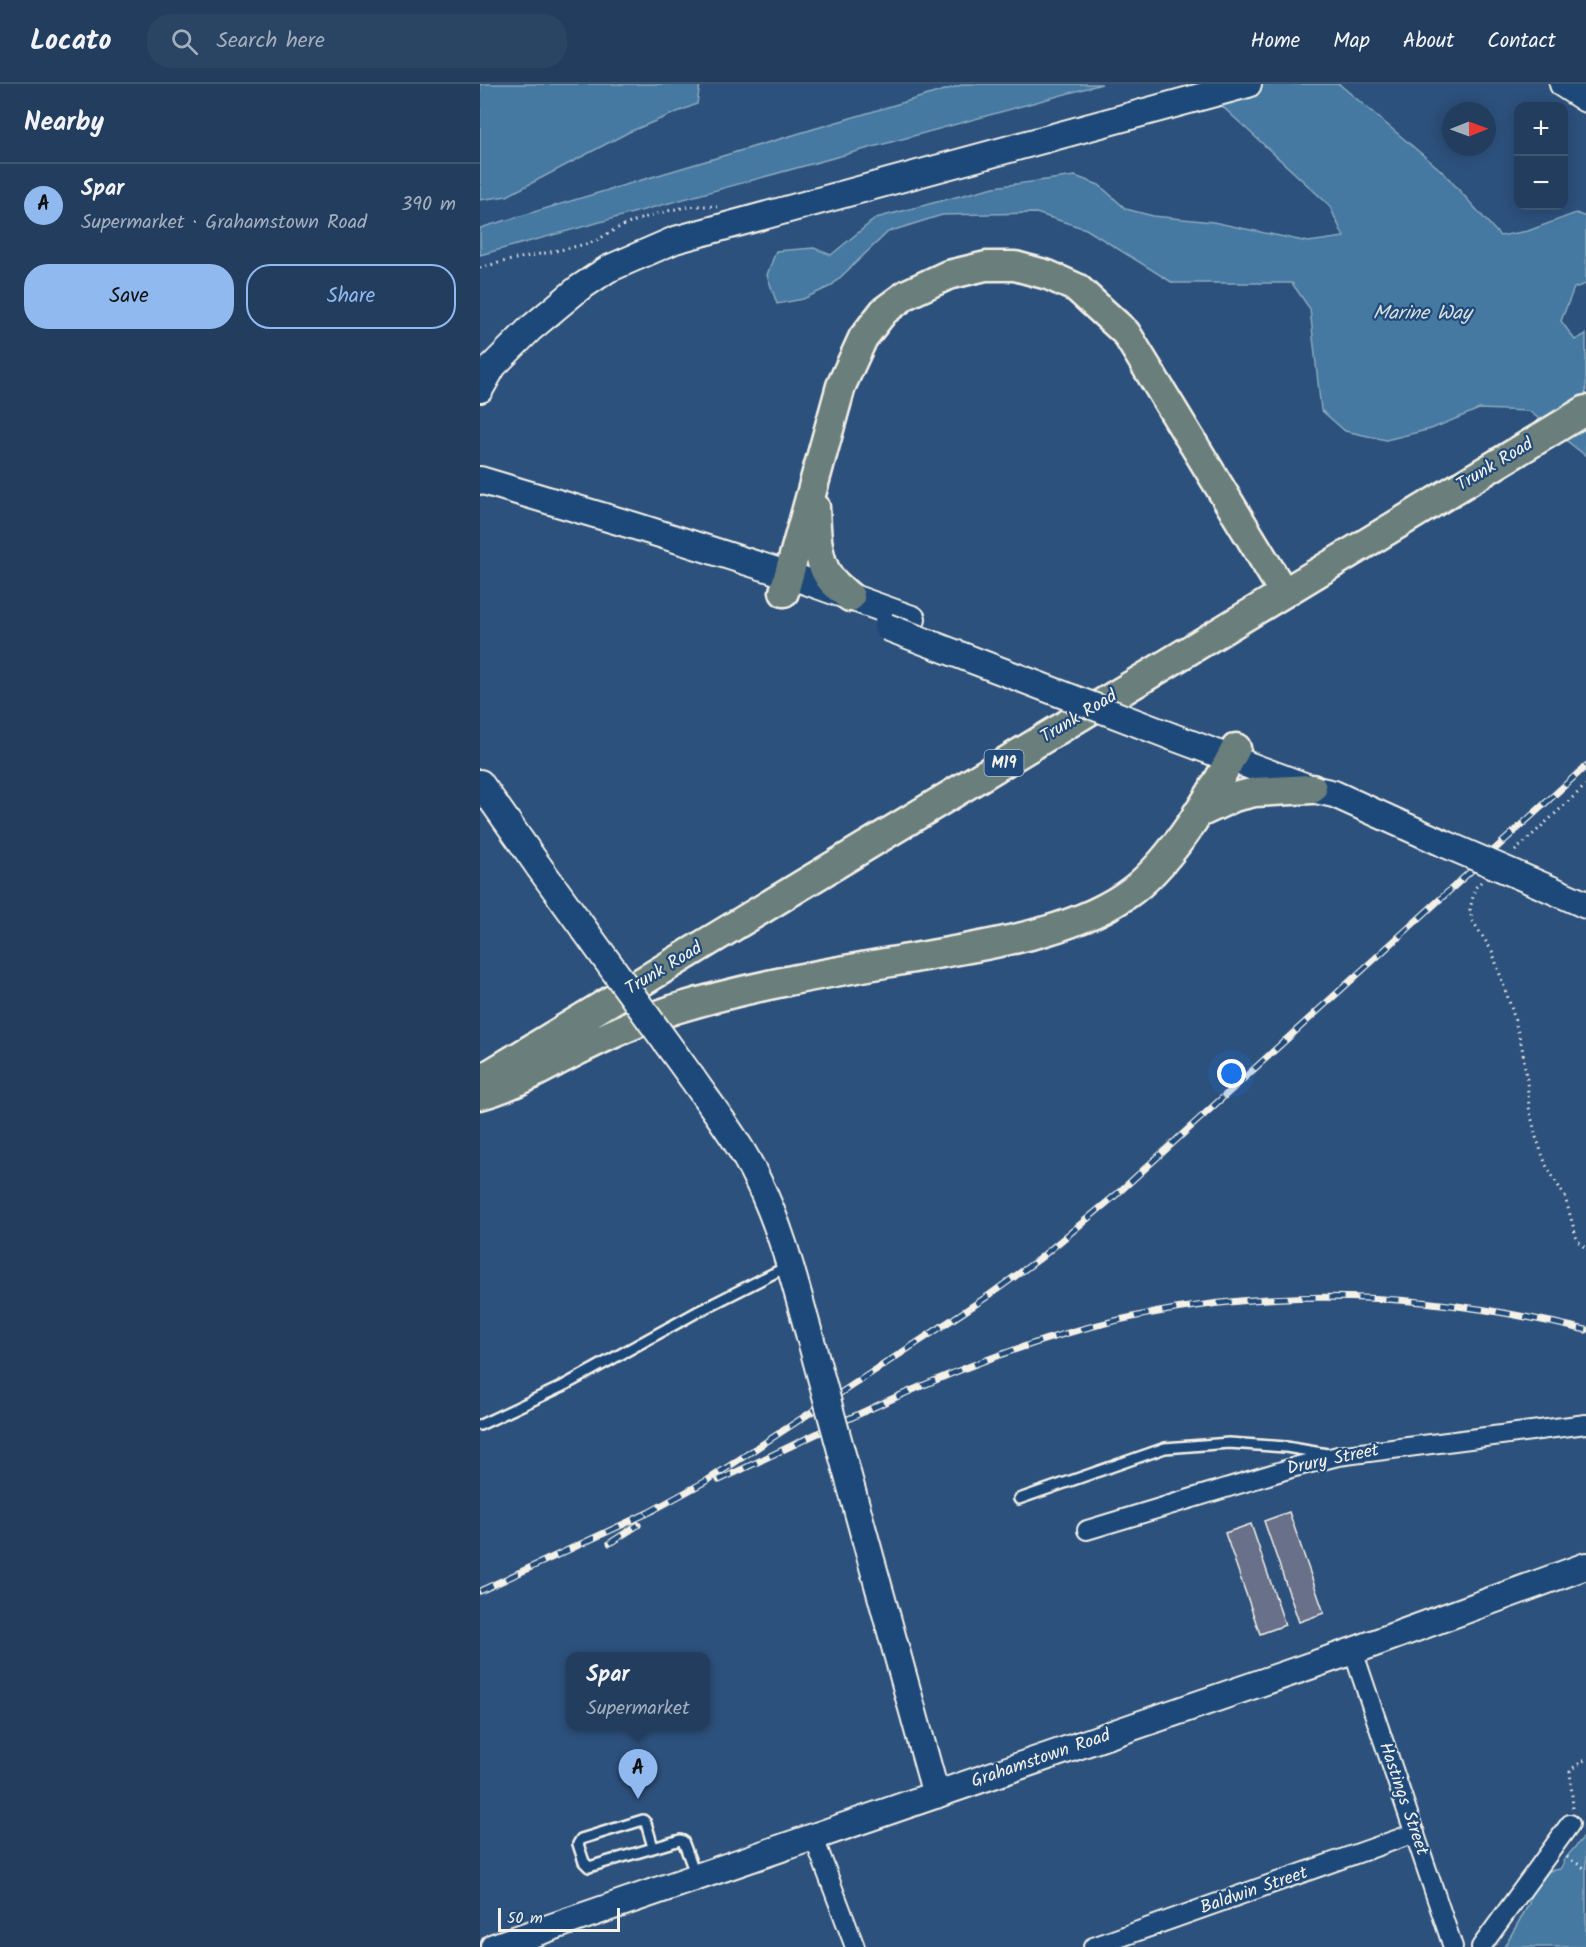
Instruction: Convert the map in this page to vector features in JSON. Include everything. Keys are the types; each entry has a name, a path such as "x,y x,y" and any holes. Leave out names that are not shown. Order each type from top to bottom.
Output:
{"main road":[{"path":"480,388 493,366 530,329 578,289 608,269 675,240 1248,84"},
{"path":"1563,84 1586,99"},
{"path":"787,583 841,387 863,338 884,311 907,294 948,274 986,266 1014,266 1048,275 1077,288 1126,333 1284,593"},
{"name":"Trunk Road","path":"480,1080 1586,410"},
{"path":"814,483 816,530 823,563 828,576 850,597"},
{"path":"490,488 683,557 850,597 912,619 1234,753 1586,905"},
{"path":"787,583 887,627 1176,730"},
{"path":"480,1095 502,1089 601,1038 674,1010 755,987 984,945 1086,918 1134,890 1164,859 1187,830 1234,753"},
{"path":"480,783 692,1078 738,1145 757,1179 781,1235 790,1265 936,1795"},
{"path":"1197,814 1234,797 1255,792 1323,792"},
{"name":"Grahamstown Road","path":"494,1947 1353,1651 1586,1566"}],"street":[{"name":"Drury Street","path":"1087,1530 1338,1455 1586,1424"},
{"name":"Hastings Street","path":"1353,1651 1453,1947"},
{"path":"1481,1947 1570,1824"},
{"name":"Baldwin Street","path":"1093,1947 1415,1833"},
{"path":"814,1838 855,1947"}],"lane":[{"path":"480,1425 563,1386 699,1311 790,1265"},
{"path":"1019,1499 1165,1448 1229,1443 1286,1447 1338,1455"},
{"path":"653,1847 646,1822 643,1820 581,1839 578,1844 584,1862 589,1867 677,1840 683,1841 697,1878"}],"path":[{"path":"480,268 592,242 629,224 682,208 704,205 721,208 736,224"},
{"path":"1509,856 1586,785"},
{"path":"1484,880 1475,888 1470,909 1472,921 1492,951 1512,1010 1522,1047 1529,1107 1542,1156 1565,1197 1578,1240 1586,1249"},
{"path":"1570,1824 1574,1816 1570,1770 1586,1758"},
{"path":"1553,1848 1586,1869"}],"water":[{"path":"480,84 700,84 697,104 629,132 507,196 480,200"},
{"path":"965,84 1102,84 480,255 480,228"},
{"name":"Marine Way","path":"1198,84 1339,84 1443,172 1500,236 1528,231 1576,213 1586,217 1586,284 1574,288 1561,321 1575,340 1586,334 1586,456 1529,411 1479,409 1431,429 1386,440 1345,431 1321,410 1310,309 1292,283 1173,283 1086,229 1036,213 942,215 888,232 831,286 803,299 777,304 767,275 776,251 814,248 831,255 876,218 994,187 1075,176 1099,185 1126,209 1153,216 1213,222 1308,242 1344,237 1329,205"},
{"path":"1586,1834 1586,1947 1504,1947 1529,1904 1529,1897 1549,1871 1560,1869 1563,1861"}],"building":[{"path":"1289,1512 1324,1613 1299,1622 1264,1521"},
{"path":"1251,1524 1285,1625 1260,1634 1225,1533"}],"railway":[{"path":"646,1514 708,1480 988,1296 1039,1259 1117,1194 1586,766"},
{"path":"719,1480 865,1411 976,1364 1085,1328 1156,1312 1227,1302 1298,1298 1370,1298 1441,1304 1513,1315 1586,1330"},
{"path":"480,1591 654,1510"},
{"path":"610,1543 638,1525"}],"place":[{"name":"Spar","path":"638,1799"}]}
